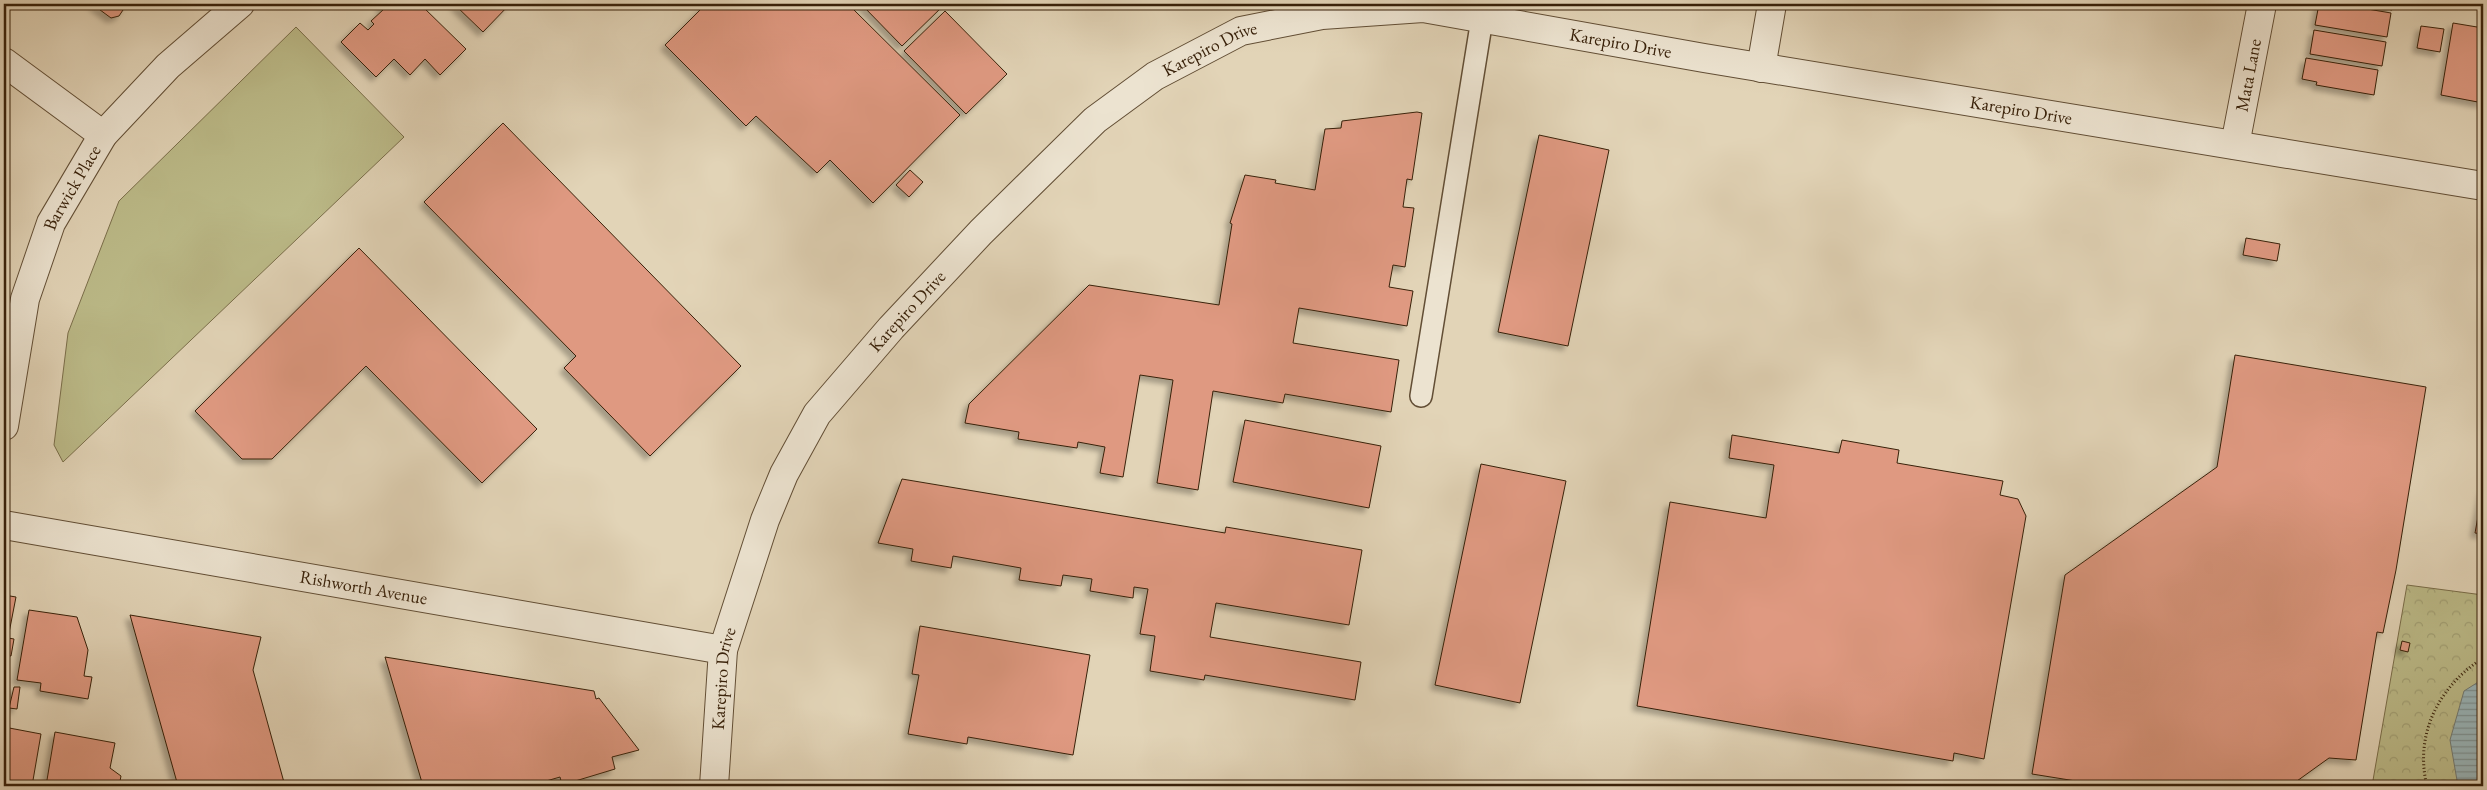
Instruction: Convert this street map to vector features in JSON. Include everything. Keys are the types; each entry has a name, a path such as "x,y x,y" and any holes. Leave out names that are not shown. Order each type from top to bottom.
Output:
{"street":[{"name":"Barwick Place","path":"4,426 25,299 51,223 103,135 168,66 240,4"},
{"path":"1761,68 1772,4"},
{"name":"Mata Lane","path":"2235,145 2262,4"},
{"name":"Karepiro Drive","path":"714,786 723,650 765,520 784,474 817,414 890,328 981,232 1095,120 1155,76 1241,31 1322,15 1423,8 1761,68 2483,186"},
{"path":"4,62 103,135"},
{"name":"Rishworth Avenue","path":"4,525 723,650"}],"lane":[{"path":"1421,396 1482,19"}],"path":[{"path":"2428,786 2422,766 2429,720 2450,685 2483,658"}],"green space":[{"path":"296,27 404,137 63,462 54,445 68,333 119,201"},
{"path":"2407,585 2483,595 2483,786 2372,786"}],"water":[{"path":"2483,679 2483,786 2458,786 2450,740 2464,691"}],"building":[{"path":"92,4 127,4 119,16 111,18"},
{"path":"379,4 420,4 466,49 440,75 425,59 410,75 394,59 376,77 341,42 360,23 368,30 374,24 371,21 384,9"},
{"path":"454,4 510,4 483,32"},
{"path":"706,4 848,4 960,115 873,203 830,160 817,173 756,116 746,126 665,45"},
{"path":"861,4 943,4 944,5 902,46"},
{"path":"2319,4 2338,4 2391,13 2387,37 2315,25"},
{"path":"2360,4 2393,4 2392,10"},
{"path":"945,11 1007,74 966,114 904,51"},
{"path":"2453,23 2483,28 2483,103 2441,95"},
{"path":"2421,26 2444,29 2440,52 2417,48"},
{"path":"2314,30 2386,42 2382,66 2310,54"},
{"path":"2306,58 2378,70 2374,95 2316,85 2317,82 2302,79"},
{"path":"1422,113 1412,180 1407,179 1403,207 1414,208 1405,267 1393,265 1389,287 1413,291 1407,326 1299,308 1293,343 1399,360 1391,412 1285,394 1283,403 1213,391 1198,490 1157,483 1173,380 1140,375 1123,477 1100,473 1105,447 1078,442 1077,448 1018,439 1019,432 965,423 969,404 1089,285 1219,305 1232,224 1230,223 1245,175 1276,180 1275,183 1315,190 1325,129 1341,128 1342,121"},
{"path":"503,123 741,366 650,456 564,368 576,356 424,202"},
{"path":"1539,135 1609,150 1568,346 1498,332"},
{"path":"910,170 923,182 909,197 896,185"},
{"path":"2246,238 2280,244 2277,261 2243,255"},
{"path":"359,248 537,429 482,483 366,366 272,459 242,459 195,411"},
{"path":"2235,355 2426,387 2396,570 2383,633 2377,632 2356,760 2329,758 2290,786 2107,786 2032,774 2065,575 2217,467"},
{"path":"1245,420 1381,446 1369,508 1233,482"},
{"path":"1732,435 1839,453 1842,440 1899,450 1897,463 2003,481 2000,495 2018,499 2026,516 1984,759 1954,753 1953,761 1637,706 1670,502 1766,518 1774,465 1729,458"},
{"path":"1481,464 1566,481 1520,703 1435,685"},
{"path":"902,479 1225,533 1226,527 1362,550 1349,625 1216,603 1210,637 1361,662 1355,700 1205,675 1204,680 1150,671 1155,636 1140,634 1148,589 1134,587 1133,598 1090,591 1092,579 1063,575 1061,586 1019,580 1021,568 953,556 951,568 911,561 913,549 878,543"},
{"path":"2483,489 2483,534 2475,533"},
{"path":"4,595 16,597 8,638 14,639 11,656 5,655 4,664"},
{"path":"29,610 77,617 88,650 84,676 92,677 88,699 40,691 41,683 17,680"},
{"path":"130,615 261,637 253,670 285,786 178,786"},
{"path":"920,626 1090,655 1073,755 968,737 967,744 908,734 919,675 912,674"},
{"path":"2402,641 2410,643 2408,652 2400,650"},
{"path":"385,657 594,691 596,699 599,698 639,750 612,757 615,769 562,785 560,777 529,786 423,786"},
{"path":"14,687 20,687 17,709 9,708"},
{"path":"4,727 41,734 32,786 4,786"},
{"path":"55,732 115,743 110,768 121,776 119,786 46,786"}]}
